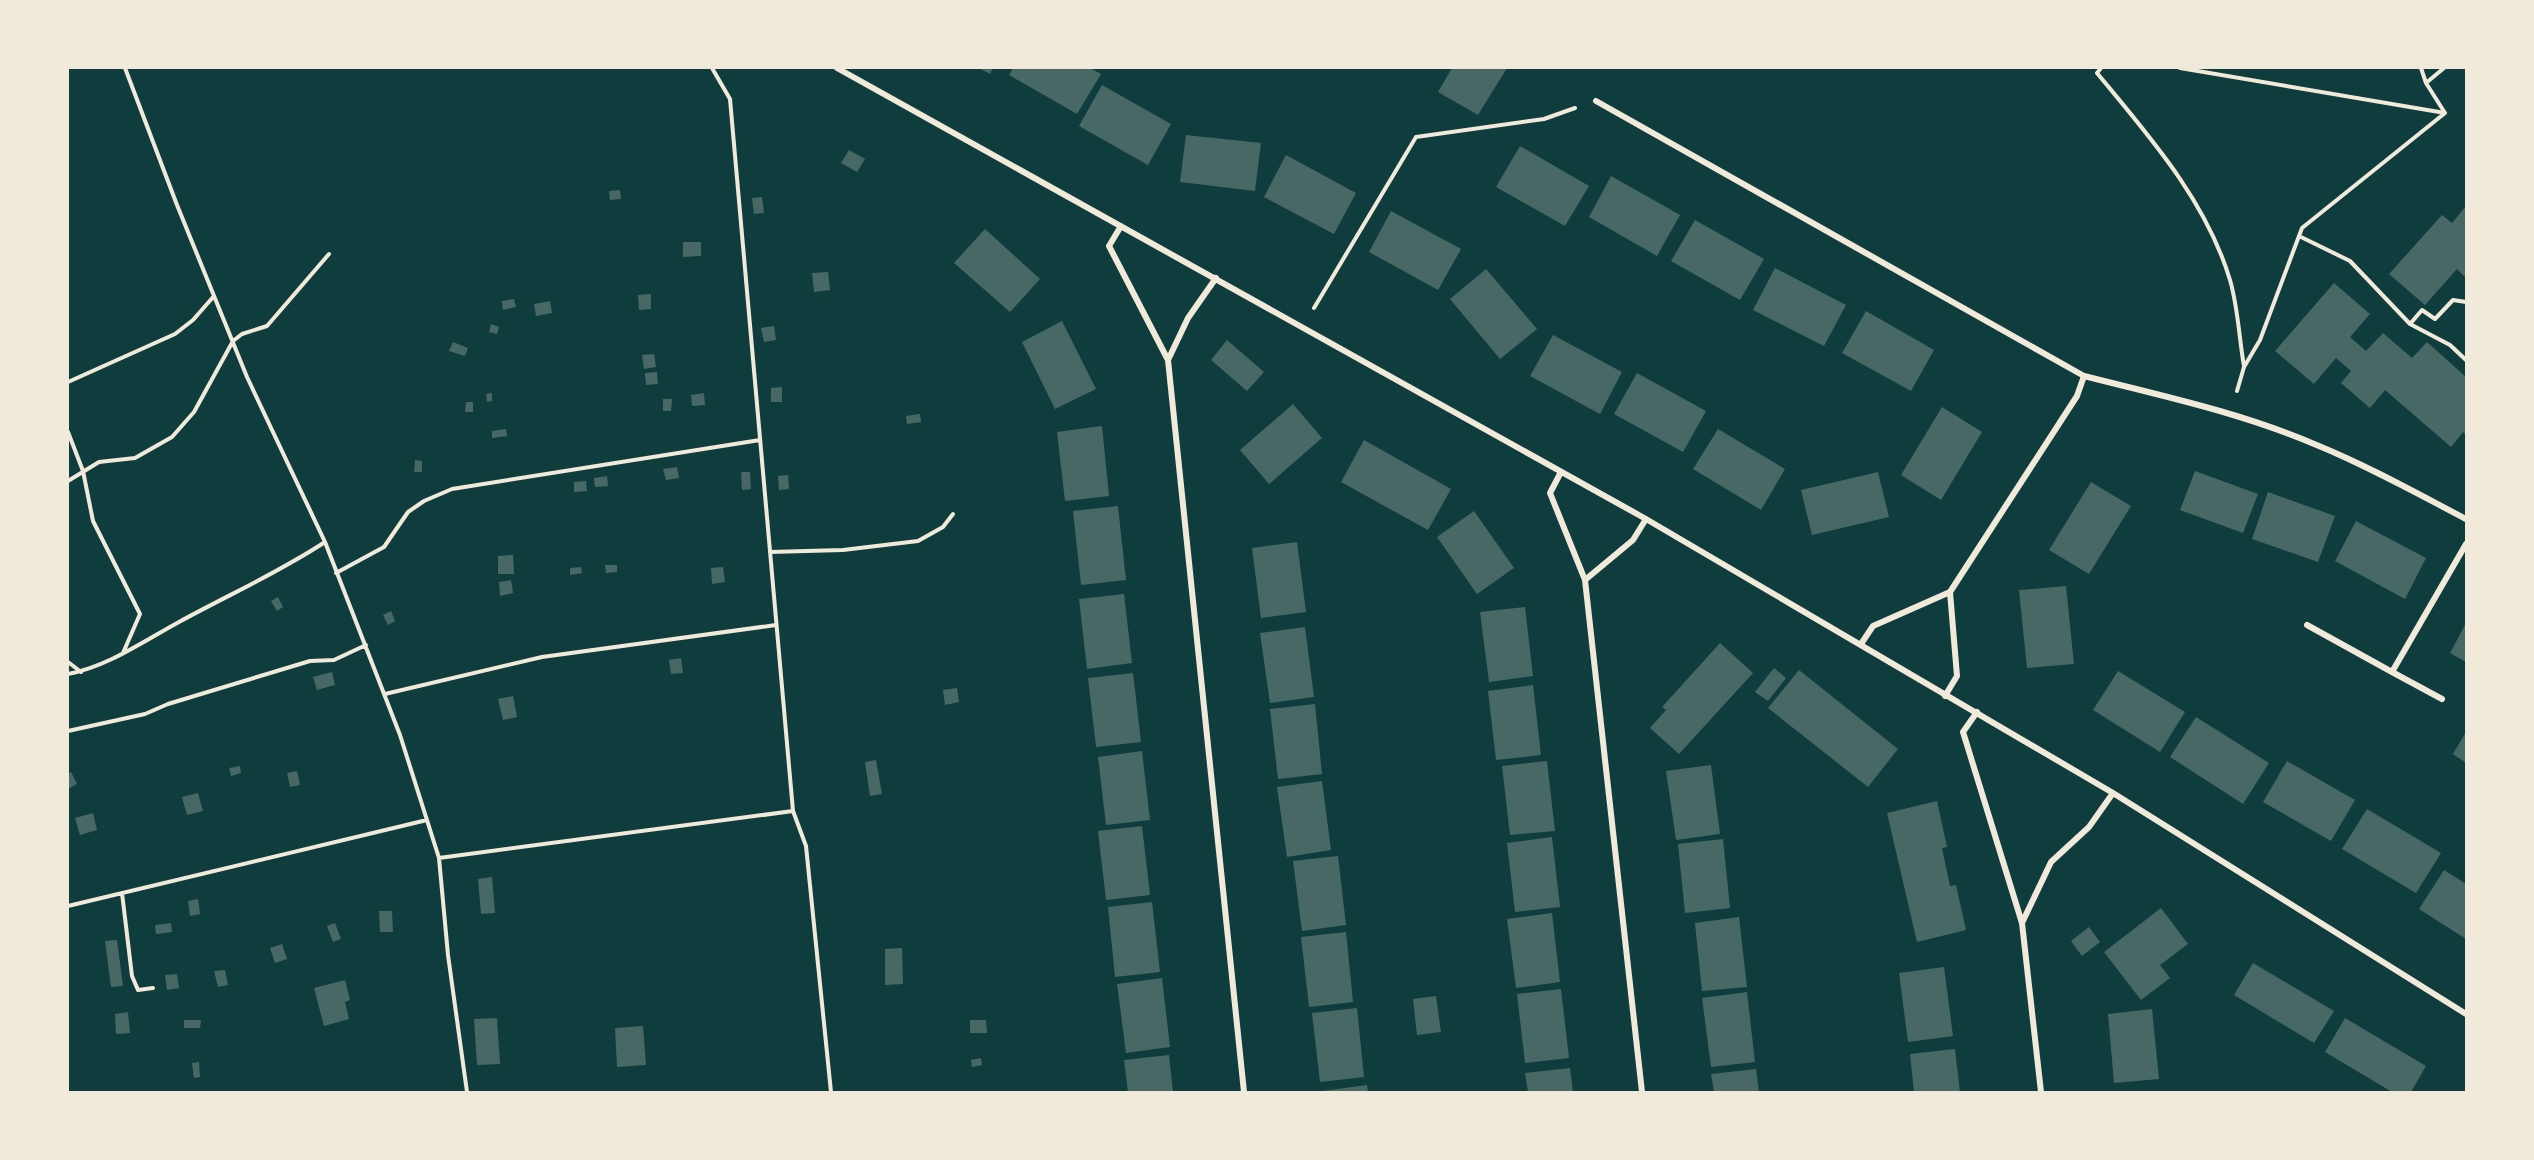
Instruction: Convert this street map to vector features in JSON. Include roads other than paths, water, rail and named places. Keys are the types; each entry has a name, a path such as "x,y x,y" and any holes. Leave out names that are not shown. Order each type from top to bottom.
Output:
{"street":[{"path":"837,68 1646,519 2113,793 2466,1014"},
{"path":"1596,101 2084,376 2231,413 2321,446 2466,519"},
{"path":"1121,226 1109,246 1168,360 1176,455 1244,1092"},
{"path":"1168,360 1188,318 1216,278"},
{"path":"1861,644 1873,626 1950,592 2077,396 2084,376"},
{"path":"1561,472 1550,493 1584,580 1642,1092"},
{"path":"1584,580 1634,540 1646,519"},
{"path":"2392,672 2466,544"},
{"path":"1945,696 1957,676 1950,592"},
{"path":"2307,625 2442,699"},
{"path":"1977,712 1963,732 2022,923 2041,1092"},
{"path":"2022,923 2050,862 2089,827 2113,793"}]}
